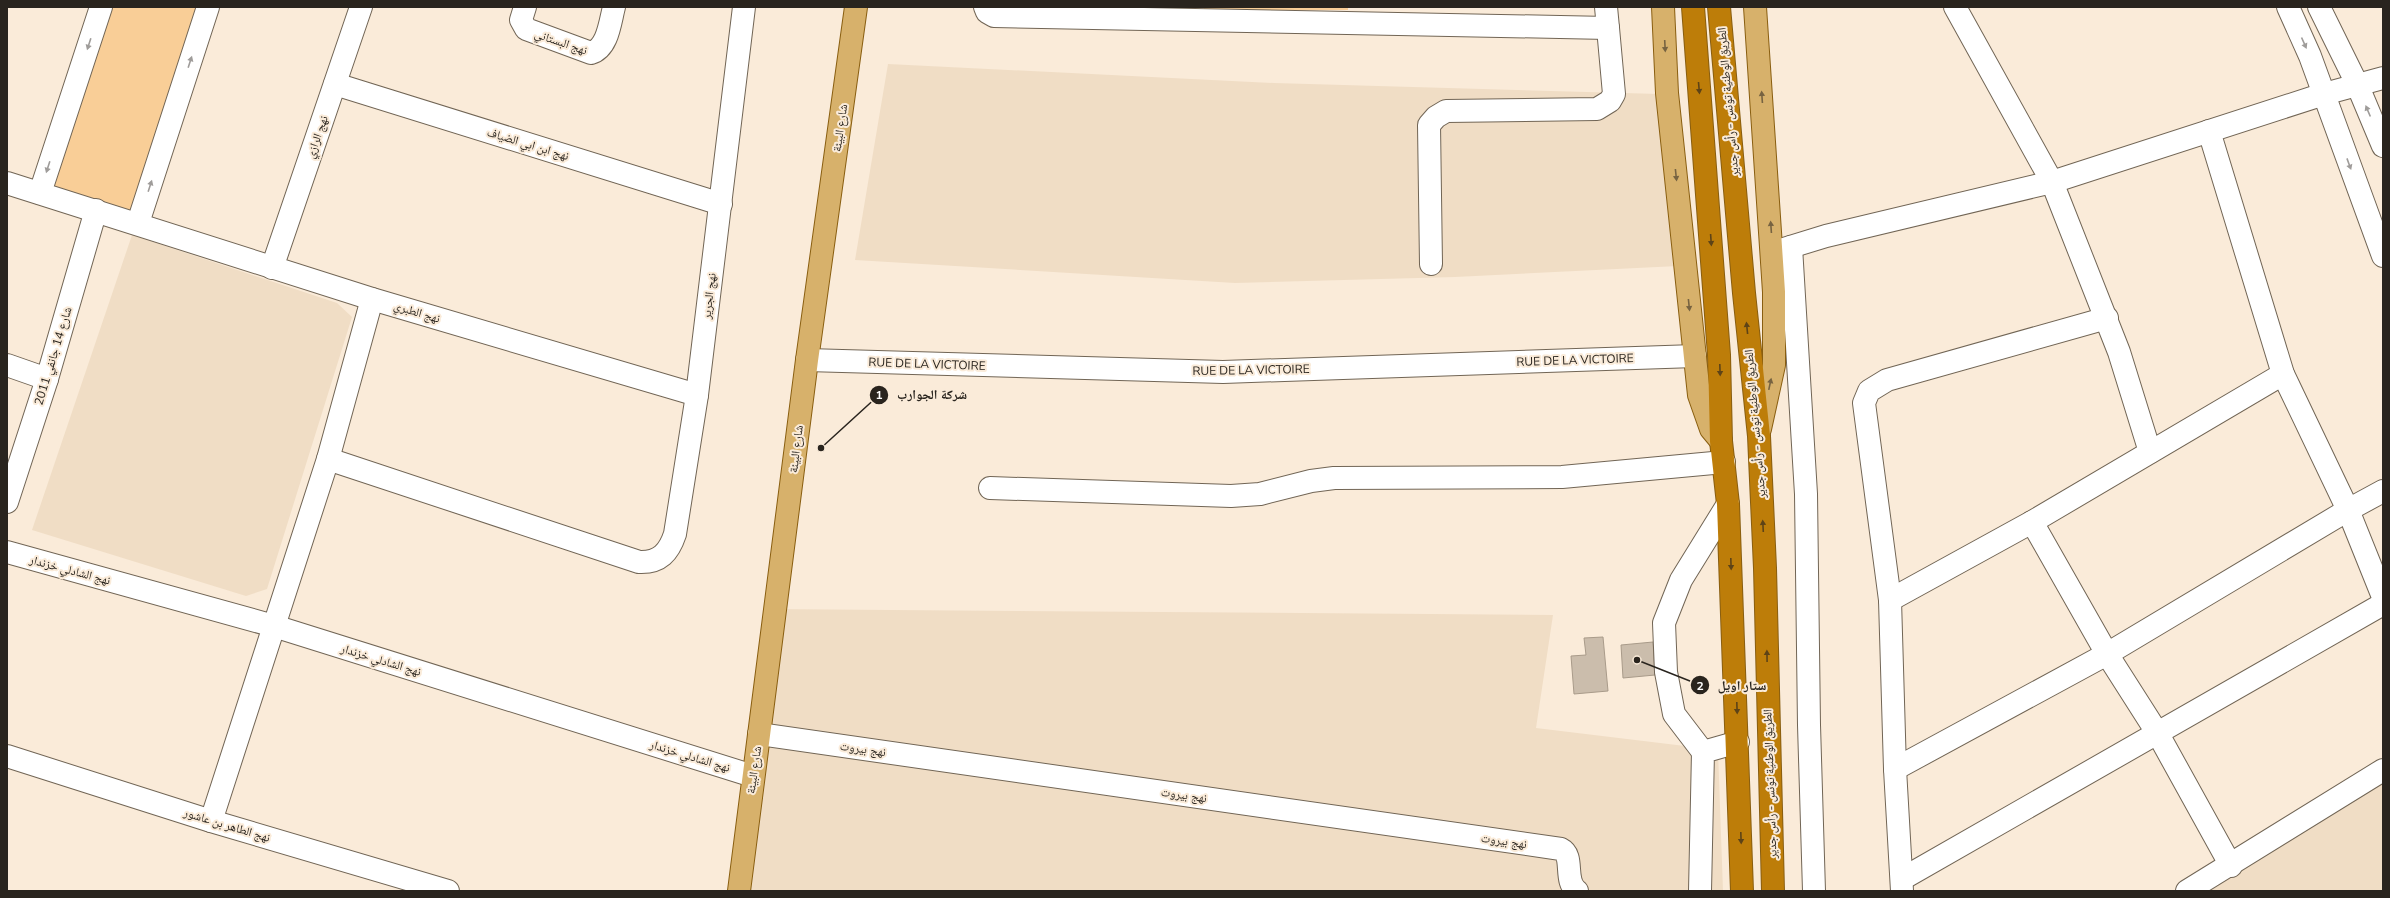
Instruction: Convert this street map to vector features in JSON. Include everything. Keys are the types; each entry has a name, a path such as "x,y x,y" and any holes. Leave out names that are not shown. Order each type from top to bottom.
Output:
{"highway":[{"path":"1693,7 1709,201 1719,355 1723,451 1728,504 1738,742 1742,891"},
{"name":"الطريق الوطنية تونس - رأس جدير","path":"1719,7 1737,198 1744,293 1759,436 1765,568 1773,891"}],"main road":[{"name":"شارع البيئة","path":"739,891 807,360 856,7"},
{"path":"1663,7 1667,93 1699,394 1711,429 1723,451"},
{"path":"1755,7 1782,250 1774,365 1759,436"}],"street":[{"path":"40,193 101,7"},
{"path":"7,183 138,223 208,7"},
{"name":"نهج الرازي","path":"272,268 361,7"},
{"name":"نهج البستاني","path":"525,7 521,20 526,30 591,53 597,51 604,43 614,7"},
{"name":"نهج الجرير","path":"328,459 639,562 658,560 672,545 696,395 721,204 744,7"},
{"path":"985,7 987,12 994,16 1287,20 1363,16 1607,18 1614,94 1605,105 1597,109 1446,111 1431,120 1429,125 1431,264"},
{"path":"1955,7 2052,182 2107,318 2150,452"},
{"path":"2288,7 2324,94 2383,256"},
{"path":"2319,7 2357,84 2383,146"},
{"path":"1814,891 1809,725 1806,494 1782,250 1826,236 2052,182 2324,94 2383,78"},
{"name":"نهج ابن ابي الضياف","path":"335,84 721,204"},
{"path":"2208,131 2283,374 2348,510 2383,597"},
{"name":"شارع 14 جانفي 2011","path":"7,502 47,379 96,210"},
{"name":"نهج الطبري","path":"138,223 272,268 372,299 696,395"},
{"path":"211,820 328,459 372,299"},
{"path":"2107,318 1887,380 1869,391 1864,403 1865,420 1890,600 1895,769 1902,885 2158,734 2383,604"},
{"name":"RUE DE LA VICTOIRE","path":"807,360 1231,372 1695,356"},
{"path":"7,365 47,379"},
{"path":"1890,600 2032,522 2283,374"},
{"path":"990,488 1231,496 1260,494 1311,480 1334,478 1562,477 1723,451"},
{"path":"1895,769 2107,654 2348,510 2383,491"},
{"path":"1700,891 1703,752 1674,714 1666,672 1664,623 1681,580 1728,504"},
{"path":"2032,522 2107,654 2158,734 2231,866"},
{"name":"نهج الشادلي خزندار","path":"7,552 274,626 753,776"},
{"name":"نهج بيروت","path":"759,734 1561,849 1565,852 1567,857 1571,884 1577,891"},
{"path":"1703,752 1738,742"},
{"name":"نهج الطاهر بن عاشور","path":"7,756 211,820 448,891"},
{"path":"2187,891 2231,866 2383,770"}],"shaded area":[{"path":"104,7 202,7 132,217 43,195"},
{"path":"1204,7 1348,7 1348,10 1204,10"},
{"path":"888,64 1274,83 1659,94 1678,266 1455,277 1235,283 855,260"},
{"path":"132,235 337,303 352,317 267,589 246,596 32,530"},
{"path":"766,609 1553,615 1536,728 1718,750 1723,891 731,891"},
{"path":"2383,783 2383,891 2198,891"}],"building":[{"path":"1603,637 1608,691 1574,694 1571,656 1586,655 1584,638"},
{"path":"1653,642 1655,675 1623,678 1621,645"}],"place":[{"name":"شركة الجوارب","path":"821,448"},
{"name":"ستار اويل","path":"1637,660"}]}
